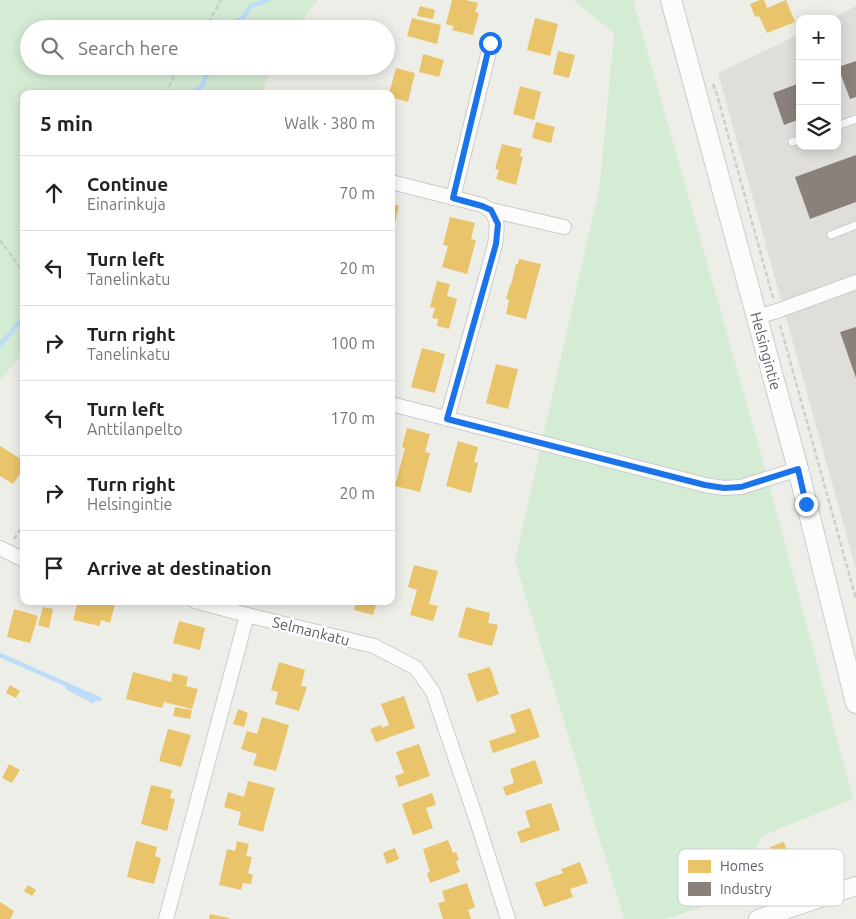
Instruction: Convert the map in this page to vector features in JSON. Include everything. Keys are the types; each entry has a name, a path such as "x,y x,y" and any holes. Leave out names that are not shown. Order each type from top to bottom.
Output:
{"main road":[{"name":"Helsingintie","path":"671,0 798,469 856,703"}],"street":[{"path":"453,198 490,43"},
{"path":"395,183 491,210 564,227"},
{"path":"447,419 496,244 498,224 491,210"},
{"path":"757,317 856,282"},
{"path":"395,405 696,483 724,488 741,487 798,469"},
{"path":"3,550 20,558"},
{"name":"Selmankatu","path":"210,605 374,646 416,668 433,692 478,821 508,919"},
{"path":"166,919 247,615"},
{"path":"844,890 856,886"},
{"path":"758,919 797,906"}],"lane":[{"path":"841,125 856,119"},
{"path":"792,142 796,141"},
{"path":"831,235 856,226"}],"path":[{"path":"210,20 221,0"},
{"path":"168,90 174,75"},
{"path":"709,77 717,95 856,599"},
{"path":"0,240 20,269"},
{"path":"3,550 20,528"}],"shaded area":[{"path":"856,6 856,569 718,73 796,36 796,150 841,150 841,15 838,15"}],"green space":[{"path":"0,0 318,0 303,20 20,20 20,75 268,75 263,90 20,90 20,358 0,380"},
{"path":"573,0 633,0 761,454 853,799 762,836 756,849 678,849 678,906 705,906 665,919 624,919 515,561 600,184 614,33"}],"building: Homes":[{"path":"452,0 466,0 478,3 475,12 479,13 473,35 452,30 454,26 446,24"},
{"path":"764,0 767,8 786,0 795,22 767,33 759,16 755,17 750,4"},
{"path":"420,6 435,10 433,19 417,16"},
{"path":"412,18 441,25 437,44 407,36"},
{"path":"535,18 558,24 550,56 527,50"},
{"path":"558,51 575,55 569,78 553,74"},
{"path":"423,54 444,60 439,77 419,72"},
{"path":"396,68 415,73 408,102 395,98 395,90 390,90"},
{"path":"520,86 541,92 534,120 513,114"},
{"path":"536,122 555,127 551,143 532,138"},
{"path":"502,144 522,149 520,156 523,157 516,185 496,179 499,170 495,169"},
{"path":"395,204 399,206 395,223"},
{"path":"450,217 475,223 471,239 476,240 467,274 442,267 448,246 443,245"},
{"path":"519,259 541,264 526,319 506,314 509,300 506,299"},
{"path":"437,281 450,284 447,296 457,299 449,329 437,326 438,319 432,318 435,308 430,307"},
{"path":"422,348 445,354 435,393 411,387"},
{"path":"496,364 518,369 508,409 486,403"},
{"path":"407,428 430,434 425,452 430,453 420,492 395,486 405,448 402,447"},
{"path":"458,441 478,447 474,462 478,463 471,493 446,486"},
{"path":"0,446 20,458 20,474 13,484 0,476"},
{"path":"414,565 438,571 429,604 438,606 433,621 410,615 417,590 408,587"},
{"path":"77,605 115,605 110,623 101,620 100,626 73,620"},
{"path":"355,605 376,605 373,615 354,610"},
{"path":"43,607 53,609 49,628 38,625"},
{"path":"466,607 490,613 488,623 498,625 492,646 458,637"},
{"path":"14,609 38,616 30,643 7,637"},
{"path":"179,621 205,628 200,650 173,643"},
{"path":"279,662 305,670 301,686 307,687 299,711 275,704 278,692 271,690"},
{"path":"490,667 499,694 477,702 467,674"},
{"path":"133,672 171,682 173,673 188,677 186,686 198,689 192,709 164,702 162,708 126,699"},
{"path":"10,685 20,691 16,698 6,693"},
{"path":"404,696 415,728 376,742 370,729 381,725 382,728 389,725 381,704"},
{"path":"175,707 192,710 190,719 173,716"},
{"path":"530,708 540,737 493,753 489,741 516,732 510,715"},
{"path":"238,709 248,713 244,727 233,724"},
{"path":"262,717 289,725 276,771 253,765 257,754 241,749 247,731 257,734"},
{"path":"168,729 191,735 181,767 159,761"},
{"path":"419,744 430,776 399,787 395,776 404,773 396,752"},
{"path":"535,760 543,783 506,796 503,787 514,783 510,769"},
{"path":"9,764 20,770 12,783 2,778"},
{"path":"248,781 275,788 263,832 238,825 241,812 224,807 228,792 244,797"},
{"path":"151,785 172,790 170,798 175,799 167,831 141,824"},
{"path":"432,793 436,805 426,808 433,828 413,835 402,804"},
{"path":"551,803 560,830 521,843 517,832 530,827 525,811"},
{"path":"448,840 453,853 456,852 459,860 456,861 460,872 430,883 427,873 430,872 423,849"},
{"path":"136,841 157,847 155,856 161,858 154,884 127,877"},
{"path":"237,841 249,844 246,856 252,857 248,873 253,875 251,884 243,883 241,890 219,885 227,849 235,851"},
{"path":"784,842 786,849 771,849 770,847"},
{"path":"395,848 399,859 387,864 383,853"},
{"path":"580,862 588,883 570,889 573,897 544,907 535,883 563,873 561,869"},
{"path":"467,883 475,907 468,910 471,919 443,919 438,903 445,901 442,891"},
{"path":"28,885 36,890 32,896 24,891"},
{"path":"0,902 14,911 10,919 0,919"},
{"path":"210,914 229,918 229,919 209,919"}],"building: Industry":[{"path":"856,61 856,97 850,99 841,75 841,66"},
{"path":"796,84 796,120 784,125 773,93"},
{"path":"856,155 856,202 810,219 795,177"},
{"path":"856,327 856,378 840,332"}],"waterway":[{"path":"238,20 243,18 251,6 268,0"},
{"path":"195,90 203,85 206,75"},
{"path":"0,345 20,322"},
{"path":"0,655 99,699"},
{"path":"68,688 93,701"}],"route":[{"path":"490,43 453,198 491,210 498,224 496,244 447,419 705,485 724,488 741,487 798,469 806,504"}]}
